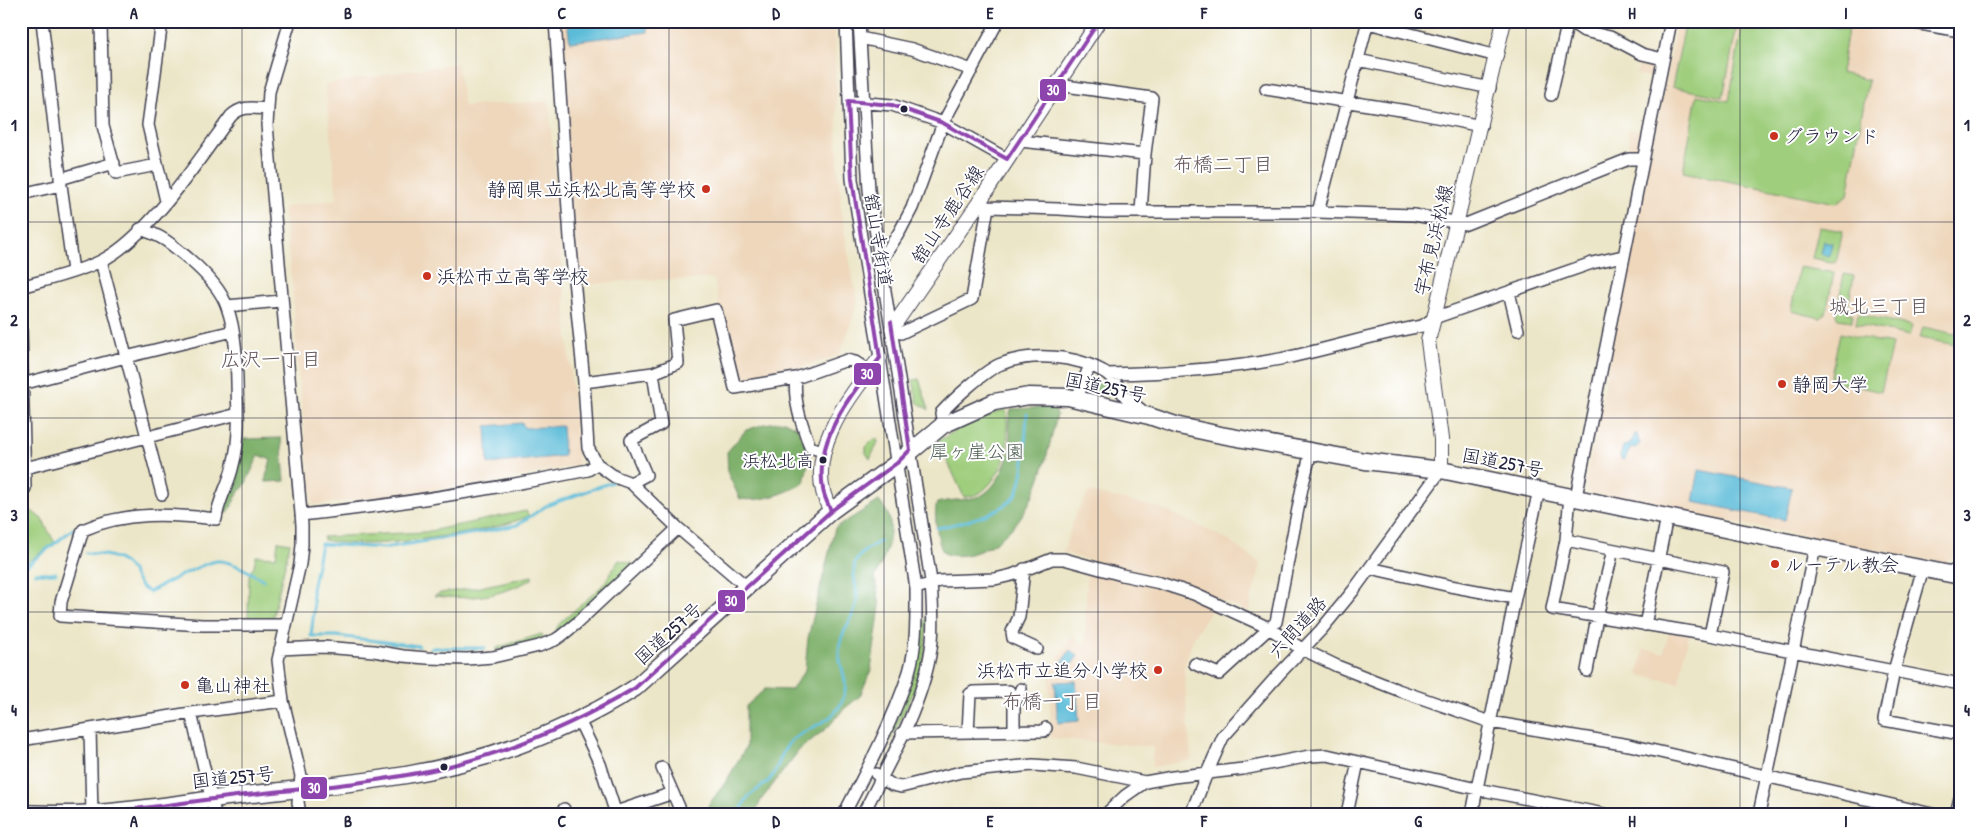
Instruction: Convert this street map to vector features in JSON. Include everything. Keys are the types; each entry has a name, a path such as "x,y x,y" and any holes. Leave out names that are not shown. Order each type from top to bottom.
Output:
{"highway":[{"name":"国道257号","path":"21,814 92,814 214,806 300,790 408,774 467,761 519,745 601,710 635,688 832,510 897,463 910,450 943,424 994,402 1029,396 1078,398 1196,430 1365,460 1441,470 1960,576"}],"main road":[{"name":"舘山寺鹿谷線","path":"896,331 983,205 1007,159 1099,21"},
{"name":"宇布見浜松線","path":"1441,470 1442,439 1428,341 1481,126 1504,21"},
{"path":"832,510 825,500 821,472 823,451 831,430 848,400 868,371 880,358"}],"street":[{"path":"42,21 60,182 73,271"},
{"path":"101,21 103,126 116,173 157,165"},
{"path":"162,21 148,125 166,201"},
{"path":"290,21 272,78 267,109 268,157 302,520 302,545 280,649 278,667 283,701 301,776 300,814"},
{"path":"556,21 573,273 584,382 588,448 597,464 615,477 631,483 678,528 741,584 747,587"},
{"name":"舘山寺街道","path":"844,814 868,768 893,713 909,670 916,629 916,588 852,179 846,21"},
{"name":"舘山寺街道","path":"859,21 869,190 881,261 896,331 910,450 931,584 932,641 927,670 917,700 863,814"},
{"path":"881,261 912,208 943,122 998,21"},
{"path":"1550,95 1568,21 1584,31 1606,35 1642,54 1663,59"},
{"path":"1671,21 1573,496 1552,609 1793,650 1960,684"},
{"path":"1904,21 1960,32"},
{"path":"1318,212 1368,22 1497,56"},
{"path":"860,38 912,49 972,70"},
{"path":"1358,60 1490,88"},
{"path":"1058,85 1152,98 1145,154 1141,212"},
{"path":"1266,89 1481,126"},
{"path":"848,101 892,105 943,122 1007,159"},
{"path":"21,287 101,261 126,244 166,201 237,110 245,107 267,109"},
{"path":"1020,141 1145,154"},
{"path":"896,331 972,299 983,205 1104,212 1318,212 1414,215 1466,224 1629,159 1643,159"},
{"path":"21,194 114,163"},
{"path":"140,229 158,235 194,263 214,285 227,306 233,331 239,437 232,470 217,510 216,519 183,516 137,516 98,523 82,530 61,602 60,616 202,625 285,625"},
{"path":"1108,374 1202,370 1278,360 1422,326 1434,318 1592,264 1622,256"},
{"path":"101,261 162,494"},
{"path":"1509,292 1518,330"},
{"path":"227,306 281,301"},
{"path":"584,382 653,373 678,363 674,320 716,310 734,388 796,378 847,360 855,362 868,371"},
{"path":"21,327 22,413 26,488 21,494"},
{"path":"22,384 126,356 233,331"},
{"path":"943,424 941,413 950,403 999,364 1022,358 1057,358 1090,365 1108,374 1126,397 1149,416"},
{"path":"1078,398 1090,365"},
{"path":"631,483 646,475 631,440 662,424 653,373"},
{"path":"796,378 794,391 802,426 810,447 823,451"},
{"path":"25,468 238,414"},
{"path":"1195,664 1219,674 1276,622 1311,451"},
{"path":"302,520 355,509 471,493 588,470 597,464"},
{"name":"六間道路","path":"1191,814 1223,737 1321,630 1370,568 1441,470"},
{"path":"1472,814 1515,598 1539,490"},
{"path":"1645,625 1667,517"},
{"path":"280,649 340,647 403,656 467,659 493,657 539,646 561,636 577,624 678,528"},
{"path":"1566,540 1723,572 1710,635"},
{"path":"1759,814 1815,547"},
{"path":"1587,671 1597,617 1613,550"},
{"path":"916,588 940,581 990,579 1012,575 1052,559 1064,559 1122,576 1160,583 1194,594 1269,628 1302,649 1337,666 1398,690 1490,722 1629,745 1703,760 1767,777 1932,814"},
{"path":"1370,568 1515,598"},
{"path":"1923,568 1894,671 1884,720 1960,734"},
{"path":"1024,569 1019,616 1012,632 1013,638 1037,649"},
{"path":"968,732 970,694 973,692 1015,690 1014,732"},
{"path":"21,740 131,724 190,713 283,701"},
{"path":"190,713 214,806"},
{"path":"579,720 600,764 616,813 673,793"},
{"path":"902,732 1014,732 1044,731 1046,728"},
{"path":"90,729 92,814"},
{"path":"868,768 892,785 901,787 961,772 1033,765 1076,768 1145,782 1207,772 1243,769 1310,756 1327,755 1477,789 1604,814"},
{"path":"1347,814 1358,762"},
{"path":"662,768 682,814"},
{"path":"1106,814 1125,796 1145,782"},
{"path":"1956,814 1960,798"}],"shaded area":[{"name":"静岡県立浜松北高等学校","path":"556,21 834,21 838,167 841,206 858,304 839,356 794,370 735,382 714,279 632,280 577,286"},
{"name":"静岡大学","path":"1677,21 1869,21 1960,39 1960,553 1943,563 1590,494 1585,483"},
{"path":"1641,61 1656,66 1654,78 1636,74"},
{"name":"浜松市立高等学校","path":"457,63 464,106 549,101 578,465 491,483 313,505 283,207 337,199 325,84"},
{"path":"1627,129 1642,130 1638,157 1630,156"},
{"path":"1089,492 1160,508 1225,538 1261,564 1248,612 1195,589 1063,553 1075,516"},
{"path":"1087,568 1159,585 1213,606 1193,639 1184,668 1191,760 1152,767 1153,747 1051,738 1049,672 1073,635 1085,645"},
{"path":"1670,630 1689,634 1679,683 1638,675 1644,649 1663,653"}],"green space":[{"path":"1686,21 1738,21 1723,97 1672,87"},
{"name":"グラウンド","path":"1743,21 1801,21 1848,29 1841,73 1868,80 1848,195 1836,203 1683,172 1697,95 1729,101"},
{"path":"1819,227 1843,231 1836,263 1812,258"},
{"path":"1799,267 1834,273 1826,313 1821,318 1791,311"},
{"path":"1844,274 1854,276 1847,312 1853,314 1852,321 1838,319 1836,314"},
{"path":"1858,314 1912,326 1909,336 1856,324"},
{"path":"1923,327 1960,335 1960,346 1920,338"},
{"path":"1840,333 1892,344 1881,392 1830,380"},
{"path":"919,379 929,410 917,402 913,380"},
{"path":"1097,382 1106,384 1117,393 1117,396 1114,397 1095,392 1093,387"},
{"path":"1055,408 1057,415 1041,474 1034,493 1014,526 1000,539 978,552 958,556 944,553 937,529 937,503 975,498 992,487 1002,472 1008,455 1010,447 1009,420 1012,409"},
{"name":"犀ヶ崖公園","path":"1006,409 1008,438 1006,454 999,471 987,487 977,494 964,497 938,441 970,422"},
{"path":"784,421 798,428 804,443 808,460 804,483 789,491 773,496 748,500 740,499 728,474 727,452 746,430"},
{"path":"281,438 285,481 266,482 271,460 259,455 244,487 239,491 228,513 223,513 244,439"},
{"path":"874,439 877,439 878,442 870,459 866,453 866,447"},
{"path":"879,501 888,514 890,529 888,546 875,576 880,606 871,670 860,696 844,709 827,728 800,749 761,800 755,814 705,814 709,804 727,780 746,747 746,706 765,689 791,690 805,670 808,638 835,528"},
{"path":"21,503 42,519 55,543 21,566"},
{"path":"526,511 529,516 503,525 424,539 361,544 324,540 323,537 425,532"},
{"path":"278,541 290,543 272,620 248,620 249,575 254,566 256,556 276,557"},
{"path":"619,560 634,564 628,572 552,637 559,624 603,585"},
{"path":"532,576 532,579 508,590 484,596 461,598 434,596 441,593"},
{"path":"928,613 924,658 915,690 883,755 881,753 910,685"},
{"path":"542,634 543,637 540,640 496,651 499,647"}],"water":[{"path":"567,21 647,21 648,32 570,42"},
{"path":"1824,241 1832,243 1829,256 1821,254"},
{"path":"522,423 525,428 562,426 564,456 488,464 486,426"},
{"path":"1635,434 1637,434 1640,444 1635,448 1631,448 1625,459 1622,460 1620,456 1623,446 1629,445"},
{"path":"1699,470 1792,488 1785,520 1693,502"},
{"path":"1070,650 1078,656 1066,672 1059,667"},
{"path":"1076,681 1079,721 1058,723 1055,682"}],"waterway":[{"path":"937,528 982,516 1005,505 1013,498 1021,481 1027,414"},
{"path":"419,646 336,636 311,636 314,610 312,590 321,544 384,548 517,525 546,506 612,482"},
{"path":"21,570 73,529"},
{"path":"740,814 749,796 771,778 787,745 798,736 827,719 839,707 845,692 845,680 839,651 844,632 856,607 855,563 863,553 880,541"},
{"path":"86,553 107,556 123,562 130,568 138,583 149,592 193,570 217,561 234,565 263,580"},
{"path":"35,573 56,573"},
{"path":"431,648 485,648"}],"transit line":[{"name":"30","path":"1007,159 1099,21"},
{"name":"30","path":"831,511 824,492 822,470 824,452 829,435 847,402 880,358 852,179 848,101 892,105 943,123 1007,159"},
{"name":"30","path":"891,322 910,450"},
{"name":"30","path":"81,814 122,811 225,797 342,785 413,774 489,755 564,726 635,688 831,511 897,463 910,450"}],"place":[{"name":"グラウンド","path":"1774,136"},
{"name":"静岡県立浜松北高等学校","path":"706,189"},
{"name":"浜松市立高等学校","path":"427,276"},
{"name":"静岡大学","path":"1782,384"},
{"name":"浜松北高","path":"823,460"},
{"name":"ルーテル教会","path":"1775,564"},
{"name":"浜松市立追分小学校","path":"1158,670"},
{"name":"亀山神社","path":"185,685"}],"district":[{"name":"布橋二丁目","path":"1223,163"},
{"name":"城北三丁目","path":"1879,305"},
{"name":"広沢一丁目","path":"271,358"},
{"name":"布橋一丁目","path":"1052,700"}]}
